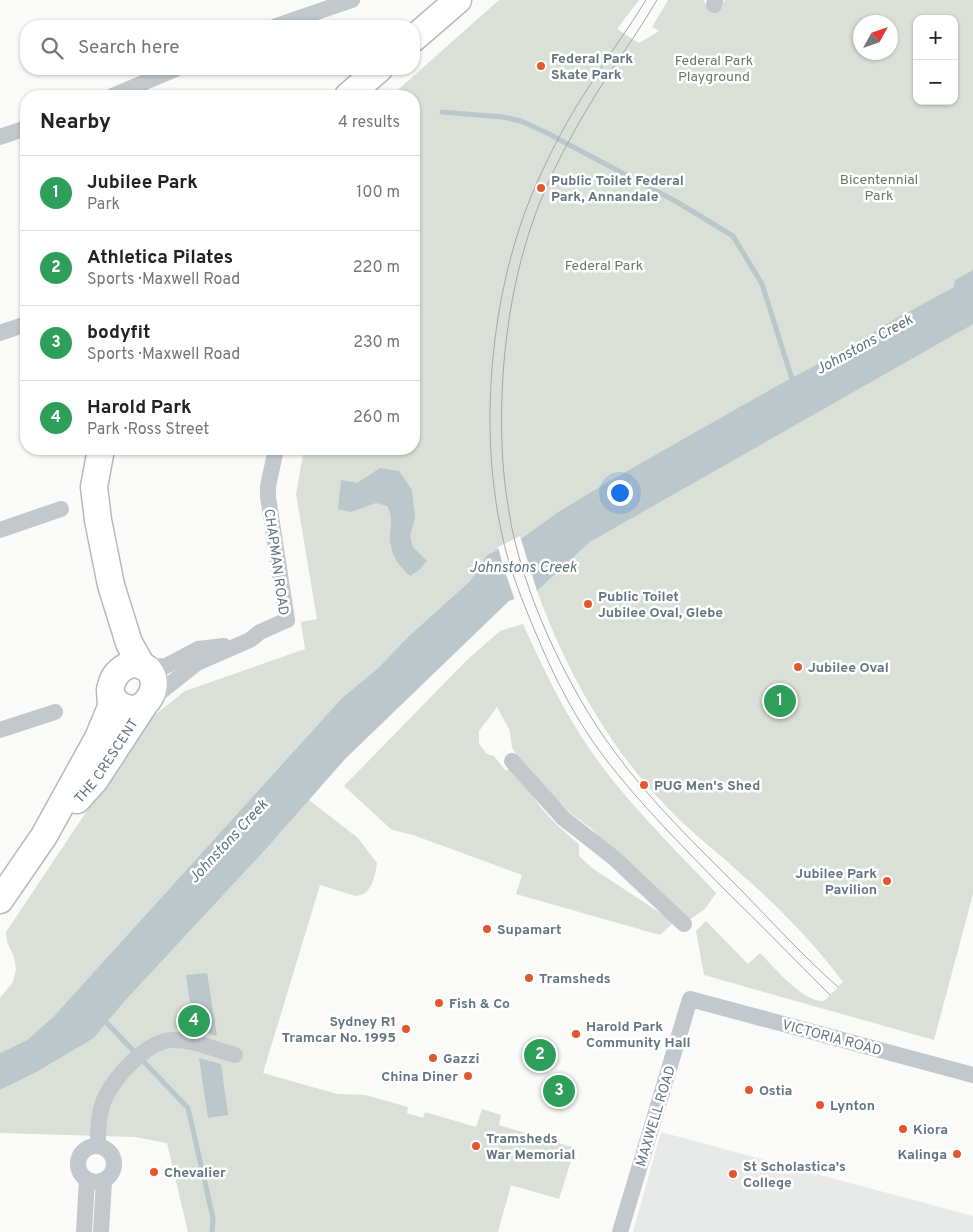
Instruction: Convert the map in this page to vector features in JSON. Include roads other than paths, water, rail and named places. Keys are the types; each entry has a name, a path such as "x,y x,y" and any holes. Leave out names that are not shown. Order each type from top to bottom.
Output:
{"main road":[{"path":"420,33 458,0"},
{"path":"355,90 372,75"},
{"name":"THE CRESCENT","path":"100,455 94,491 111,585 129,643 143,667"},
{"name":"THE CRESCENT","path":"0,900 44,836 98,738 110,707 110,677 115,645 111,585"},
{"path":"132,664 143,667 151,674 154,685 152,694 145,704 134,708 123,707 114,699 110,689 112,680 123,668 132,664"},
{"name":"THE CRESCENT","path":"44,836 95,780 145,704"}],"street":[{"path":"294,20 352,0"},
{"path":"126,90 162,75"},
{"path":"0,137 20,130"},
{"path":"0,333 20,326"},
{"name":"CHAPMAN ROAD","path":"145,704 197,663 250,640 260,632 287,620 268,492 275,455"},
{"path":"0,530 61,509"},
{"name":"CHAPMAN ROAD","path":"143,667 166,666 203,648 236,645"},
{"path":"0,730 55,712"},
{"path":"512,761 563,818 614,858 684,924"},
{"name":"VICTORIA ROAD","path":"690,1000 973,1074"},
{"name":"MAXWELL ROAD","path":"620,1232 690,1000"},
{"path":"98,1146 99,1120 104,1101 116,1081 146,1049 165,1041 179,1040 235,1055"},
{"path":"98,1146 108,1150 114,1159 114,1170 110,1177 104,1181 97,1182 87,1180 78,1168 80,1157 87,1148 98,1146"},
{"path":"84,1232 87,1180"},
{"path":"101,1232 104,1181"}],"water":[{"name":"Johnstons Creek","path":"973,270 973,324 590,542 537,591 509,601 345,759 266,849 123,1003 94,1038 35,1073 0,1090 0,1053 27,1040 54,1016 342,698 378,668 409,636 470,581 487,555 525,536 558,512 606,483 954,287 955,280"},
{"path":"380,468 399,471 412,490 415,518 410,536 413,547 427,561 410,576 398,562 392,551 390,541 391,516 387,506 376,503 351,512 338,509 341,480 357,483"},
{"path":"207,973 217,1036 194,1030 186,975"},
{"path":"199,1058 221,1064 228,1115 208,1118"}],"waterway":[{"path":"442,112 503,117 521,121 677,202 733,236 762,284 792,379 795,383"},
{"path":"103,1019 188,1108 213,1218 212,1232"}],"tram line":[{"path":"646,0 566,124 530,199 516,240 504,283 496,329 492,375 490,422 492,468 498,512 510,565 533,626 575,714 594,743 632,792 662,825 830,995"},
{"path":"657,0 597,92 570,138 554,170 532,223 515,287 507,331 503,375 502,444 509,512 524,573 548,637 579,698 596,726 628,770 674,823 838,987"}],"place":[{"name":"Federal Park Skate Park","path":"541,66"},
{"name":"Public Toilet Federal Park, Annandale","path":"541,188"},
{"name":"Public Toilet Jubilee Oval, Glebe","path":"588,604"},
{"name":"Jubilee Oval","path":"798,667"},
{"name":"Jubilee Park","path":"780,701"},
{"name":"PUG Men's Shed","path":"644,785"},
{"name":"Jubilee Park Pavilion","path":"887,881"},
{"name":"Supamart","path":"487,929"},
{"name":"Tramsheds","path":"529,978"},
{"name":"Fish & Co","path":"439,1003"},
{"name":"Harold Park","path":"194,1021"},
{"name":"Sydney R1 Tramcar No. 1995","path":"406,1029"},
{"name":"Harold Park Community Hall","path":"576,1034"},
{"name":"Athletica Pilates","path":"540,1055"},
{"name":"Gazzi","path":"433,1058"},
{"name":"China Diner","path":"468,1076"},
{"name":"Ostia","path":"749,1090"},
{"name":"bodyfit","path":"559,1091"},
{"name":"Lynton","path":"820,1105"},
{"name":"Kiora","path":"903,1129"},
{"name":"Tramsheds War Memorial","path":"476,1146"},
{"name":"Kalinga","path":"957,1154"},
{"name":"Chevalier","path":"154,1172"},
{"name":"St Scholastica's College","path":"733,1174"}],"park label":[{"name":"Federal Park Playground","path":"714,68"},
{"name":"Bicentennial Park","path":"879,187"},
{"name":"Federal Park","path":"604,265"}]}
